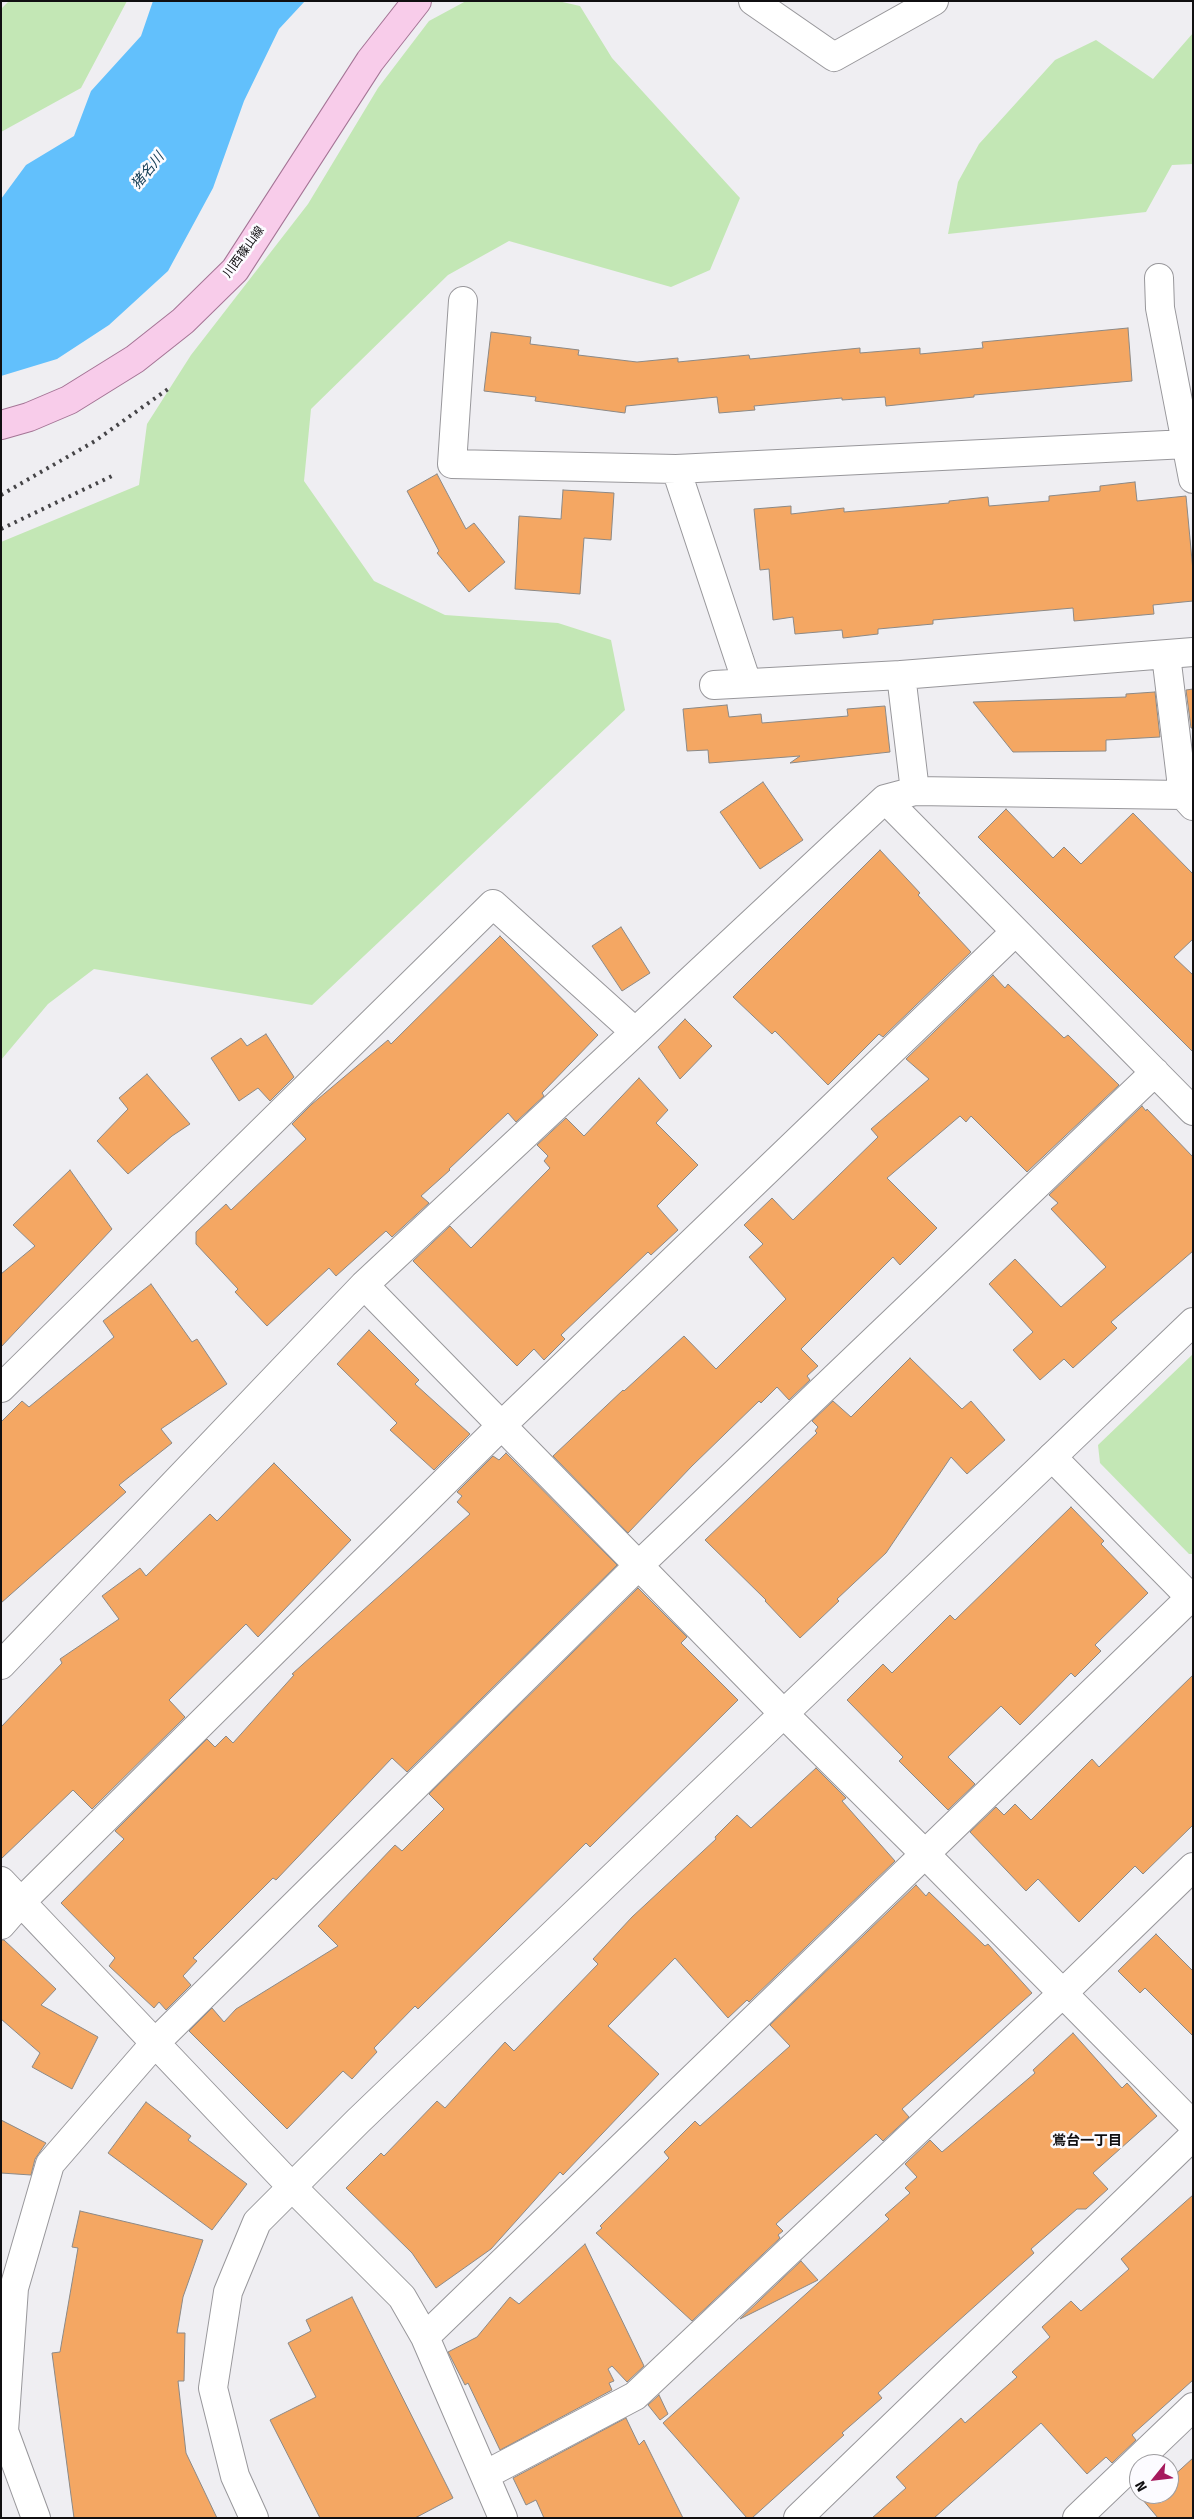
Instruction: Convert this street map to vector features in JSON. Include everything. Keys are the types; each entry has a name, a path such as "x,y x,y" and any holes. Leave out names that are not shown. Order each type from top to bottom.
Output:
{"main road":[{"name":"川西篠山線","path":"1,426 29,417 69,400 135,359 183,321 235,270 370,61 417,1"}],"street":[{"path":"754,1 834,57 934,1"},
{"path":"1159,278 1160,308 1193,479"},
{"path":"463,301 452,464 676,469 1187,444"},
{"path":"676,469 747,683"},
{"path":"714,685 900,674 1193,652"},
{"path":"1,1665 364,1285 634,1031 885,799 915,791 1190,798 1166,655"},
{"path":"900,674 915,791"},
{"path":"885,799 1193,1111"},
{"path":"1,1388 492,904 634,1031"},
{"path":"1,1925 20,1902 501,1426 1015,932"},
{"path":"36,2518 3,2430 14,2288 50,2164 155,2043 639,1565 1155,1072"},
{"path":"364,1285 784,1714 1193,2125"},
{"path":"254,2518 235,2476 213,2388 228,2292 257,2222 358,2121 1193,1322"},
{"path":"425,2337 1191,1596 1052,1457"},
{"path":"485,2475 635,2396 1063,1993 1193,1866"},
{"path":"1,1881 292,2187 402,2297 425,2337 503,2518"},
{"path":"798,2518 1193,2136"},
{"path":"1077,2518 1193,2408"}],"green space":[{"path":"9,1 127,1 81,88 1,132 1,9"},
{"path":"466,1 558,1 580,6 612,58 740,198 710,270 671,287 509,241 448,275 311,409 304,481 374,581 445,615 558,623 611,640 625,710 312,1005 94,969 48,1004 1,1060 1,542 139,485 147,424 191,355 308,204 378,88 429,21"},
{"path":"1193,33 1193,164 1172,165 1146,212 948,234 958,182 979,144 1055,60 1096,40 1153,79"},
{"path":"1193,1354 1193,1554 1189,1554 1100,1463 1098,1445"}],"water":[{"name":"猪名川","path":"153,1 305,1 279,29 244,101 213,188 168,271 109,325 57,359 1,376 1,199 26,165 74,136 91,91 141,36"}],"building":[{"path":"1128,328 1132,381 974,395 974,397 886,406 885,397 842,400 842,398 754,406 755,410 719,413 717,397 626,406 625,413 535,401 536,397 484,391 491,332 531,337 530,344 579,350 578,355 637,362 678,358 678,362 749,355 750,359 860,348 860,353 920,348 920,354 983,348 982,342"},
{"path":"437,474 466,529 474,523 505,562 469,592 437,553 439,551 407,491"},
{"path":"1135,482 1137,501 1186,496 1193,571 1193,601 1153,605 1154,614 1074,621 1073,608 933,620 933,624 878,629 878,634 843,638 842,630 795,634 793,617 773,620 769,569 760,570 754,509 791,506 791,514 844,508 844,512 949,503 949,501 988,497 989,506 1049,501 1049,496 1100,491 1100,486"},
{"path":"563,490 614,493 611,540 584,538 580,594 515,589 519,516 561,519"},
{"path":"1193,689 1193,728 1191,728 1186,690"},
{"path":"1155,692 1160,737 1106,740 1106,751 1013,752 973,702 1126,697 1126,694"},
{"path":"727,705 729,717 761,714 762,723 848,716 847,709 885,706 890,752 790,763 800,756 709,763 708,750 687,751 683,709"},
{"path":"763,782 803,840 760,869 720,812"},
{"path":"1006,809 1053,858 1064,847 1081,864 1133,813 1193,874 1193,939 1174,957 1193,975 1193,1052 978,837"},
{"path":"880,850 920,893 918,895 971,952 883,1037 879,1034 828,1085 775,1031 772,1034 733,997"},
{"path":"621,927 650,973 622,991 592,946"},
{"path":"500,936 598,1035 542,1093 544,1096 516,1122 508,1113 421,1196 429,1203 392,1237 386,1231 336,1276 329,1268 267,1326 235,1292 238,1289 196,1244 196,1232 226,1204 231,1210 306,1139 292,1124 312,1104 388,1040 391,1044"},
{"path":"993,975 1005,988 1008,984 1064,1038 1068,1035 1119,1085 1027,1172 971,1116 966,1122 960,1116 887,1178 937,1228 900,1265 893,1257 801,1349 818,1366 807,1376 810,1380 789,1400 777,1387 761,1403 759,1401 692,1466 628,1533 553,1456 684,1336 716,1369 786,1299 749,1257 763,1244 744,1225 772,1198 793,1220 878,1137 871,1129 929,1079 906,1059"},
{"path":"685,1019 712,1046 680,1079 658,1047"},
{"path":"266,1034 294,1077 270,1101 258,1088 239,1101 211,1058 241,1038 247,1046"},
{"path":"147,1074 190,1124 172,1136 128,1174 97,1141 128,1109 119,1098"},
{"path":"639,1078 668,1110 656,1123 698,1165 657,1206 678,1230 651,1255 648,1252 561,1335 565,1339 544,1360 534,1349 517,1366 413,1261 450,1226 471,1248 550,1168 544,1161 548,1156 537,1145 566,1118 584,1136"},
{"path":"1142,1106 1193,1157 1193,1251 1111,1322 1117,1328 1073,1368 1064,1359 1040,1380 1013,1350 1033,1332 989,1284 1015,1259 1061,1307 1106,1267 1051,1209 1058,1203 1049,1195"},
{"path":"70,1170 112,1229 1,1347 1,1274 35,1246 13,1225"},
{"path":"151,1284 192,1342 197,1339 227,1384 161,1429 172,1443 119,1485 126,1492 1,1603 1,1422 22,1401 29,1407 114,1337 103,1321"},
{"path":"369,1330 419,1380 415,1384 470,1434 434,1470 390,1430 397,1423 337,1364"},
{"path":"910,1358 962,1409 971,1401 1005,1440 967,1474 951,1457 886,1553 837,1599 839,1601 800,1638 766,1600 705,1540 817,1433 815,1431 818,1427 812,1421 833,1401 851,1417"},
{"path":"506,1453 617,1565 407,1772 392,1758 276,1880 273,1878 193,1958 197,1961 183,1976 191,1985 166,2010 159,2002 154,2008 109,1966 115,1958 61,1903 124,1839 115,1831 207,1739 215,1747 226,1736 233,1743 294,1675 292,1674 470,1514 457,1502 462,1496 457,1492 493,1456 499,1460"},
{"path":"274,1463 351,1540 258,1637 246,1624 169,1700 185,1717 92,1809 73,1790 1,1859 1,1727 62,1663 60,1659 119,1619 102,1596 140,1568 146,1576 210,1514 217,1521"},
{"path":"1071,1507 1104,1541 1101,1544 1148,1593 1095,1645 1101,1651 1075,1677 1071,1673 1020,1725 1001,1706 948,1757 975,1784 948,1810 899,1761 903,1757 847,1700 883,1664 892,1673 950,1615 955,1620"},
{"path":"638,1588 687,1637 681,1643 738,1700 590,1847 586,1843 418,2009 415,2006 374,2048 377,2052 352,2079 343,2071 287,2129 189,2031 212,2008 224,2022 236,2009 338,1946 318,1926 395,1845 402,1851 444,1809 429,1794"},
{"path":"1193,1675 1193,1825 1143,1874 1135,1866 1079,1922 1038,1879 1026,1891 970,1832 996,1807 1004,1815 1015,1804 1031,1820 1092,1759 1099,1767"},
{"path":"816,1768 846,1798 842,1801 895,1861 749,2002 747,2000 728,2018 675,1958 608,2026 659,2074 563,2175 560,2172 491,2249 436,2288 412,2253 346,2188 381,2153 384,2156 437,2101 445,2108 505,2042 514,2051 598,1964 593,1959 632,1917 716,1839 715,1837 737,1815 751,1828"},
{"path":"916,1885 926,1896 929,1892 985,1946 988,1944 1032,1993 902,2109 909,2117 883,2141 876,2134 776,2224 783,2231 778,2235 780,2238 692,2321 596,2233 602,2228 600,2226 669,2158 664,2152 695,2121 700,2126 790,2046 770,2025"},
{"path":"1156,1934 1193,1971 1193,2036 1145,1988 1140,1993 1118,1971"},
{"path":"1,1940 4,1940 56,1989 41,2005 98,2037 72,2089 32,2067 40,2053 1,2019"},
{"path":"1073,2033 1122,2088 1127,2083 1157,2116 1093,2173 1108,2189 1086,2209 1077,2209 1031,2249 1034,2253 878,2393 882,2398 842,2433 844,2435 752,2518 747,2518 663,2423 889,2219 885,2215 910,2193 905,2188 917,2177 905,2164 930,2140 942,2152 1035,2073 1033,2070"},
{"path":"146,2102 191,2136 188,2140 247,2184 212,2230 108,2153"},
{"path":"1,2120 46,2143 35,2159 31,2175 1,2173"},
{"path":"1193,2195 1193,2380 1132,2435 1136,2440 1112,2463 1106,2457 1087,2474 1041,2423 934,2518 872,2518 906,2488 896,2477 961,2418 965,2423 1017,2377 1012,2372 1050,2337 1042,2327 1071,2301 1081,2311 1129,2269 1121,2259"},
{"path":"80,2211 203,2240 183,2297 177,2333 185,2333 184,2381 178,2381 186,2453 217,2518 74,2518 52,2353 60,2352 78,2248 72,2247"},
{"path":"585,2244 644,2366 627,2382 612,2366 608,2369 614,2381 609,2383 612,2390 500,2450 468,2383 465,2385 448,2352 477,2337 510,2297 519,2304"},
{"path":"801,2261 818,2280 740,2319"},
{"path":"352,2297 453,2498 415,2518 320,2518 270,2420 316,2397 288,2343 311,2331 306,2320"},
{"path":"659,2395 668,2414 660,2420 648,2405"},
{"path":"626,2418 639,2445 644,2440 683,2518 544,2518 536,2500 526,2505 513,2478"},
{"path":"1193,2458 1193,2518 1158,2518 1146,2504 1179,2504 1179,2471"}],"railway":[{"path":"1,495 95,441 168,389"},
{"path":"1,529 112,476"}],"district":[{"name":"鴬台一丁目","path":"1087,2141"}]}
